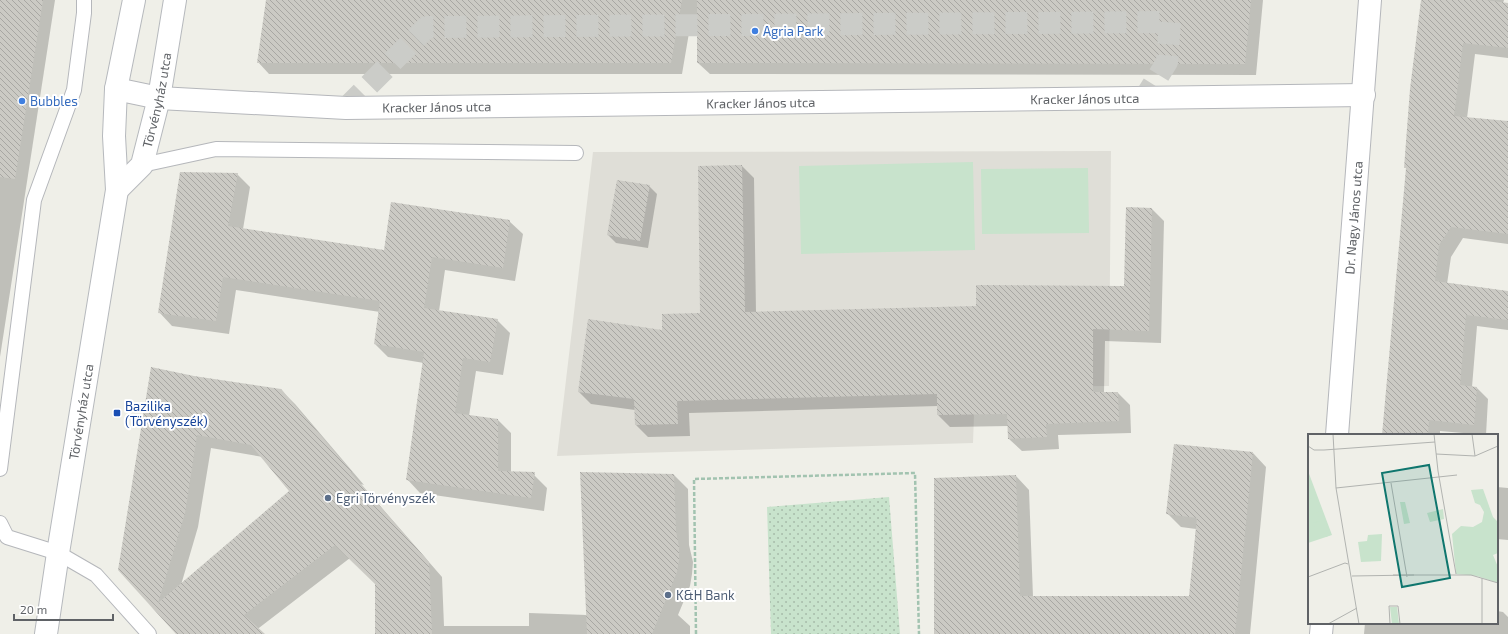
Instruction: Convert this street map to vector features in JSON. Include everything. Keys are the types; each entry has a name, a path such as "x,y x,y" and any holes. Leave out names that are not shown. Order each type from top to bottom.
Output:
{"street":[{"name":"Törvényház utca","path":"46,634 117,190 114,136 116,89 134,0"},
{"name":"Törvényház utca","path":"117,190 142,165 159,98 175,0"},
{"name":"Dr. Nagy János utca","path":"1337,434 1364,96 1370,0"},
{"name":"Kracker János utca","path":"116,89 159,98 346,108 1364,96"},
{"path":"1321,634 1322,624"}],"lane":[{"path":"0,469 34,200 74,90 84,13 84,0"},
{"path":"142,165 216,149 576,153"},
{"path":"0,523 7,537 58,554 96,575 150,634"}],"path":[{"path":"696,634 694,479 915,473 919,634"}],"shaded area":[{"path":"1111,151 1109,386 975,387 973,443 557,456 593,152"}],"green space":[{"path":"973,162 975,250 801,254 799,166"},
{"path":"1088,168 1089,233 982,234 981,169"},
{"path":"889,497 900,634 771,634 767,507"}],"building":[{"path":"0,0 43,0 15,179 0,177"},
{"path":"266,0 682,0 671,63 257,63"},
{"path":"697,0 1251,0 1245,64 697,63"},
{"path":"1421,0 1485,0 1508,3 1508,48 1463,43 1454,116 1508,121 1508,234 1451,227 1439,245 1435,281 1508,291 1508,320 1466,315 1460,385 1477,387 1474,425 1429,420 1428,434 1382,434 1406,168 1404,168 1410,89"},
{"path":"742,165 745,312 976,306 976,285 1124,286 1126,207 1152,208 1149,331 1093,329 1093,392 1118,392 1119,421 1046,424 1047,437 1008,439 1007,414 937,415 937,394 677,401 678,424 635,425 634,399 578,392 588,319 662,330 662,314 700,313 698,166"},
{"path":"180,172 238,173 228,226 384,250 391,202 510,220 503,268 432,257 424,308 498,319 490,362 463,358 455,413 498,419 498,471 535,472 531,498 406,480 424,352 374,344 380,301 223,277 216,321 158,313"},
{"path":"617,180 650,185 640,241 607,235"},
{"name":"Egri Törvényszék","path":"151,367 194,376 281,389 352,472 350,472 429,562 432,634 375,634 375,584 335,545 244,615 265,634 176,634 118,570","holes":["197,435 251,445 289,491 158,603 185,513"]},
{"path":"1174,444 1253,452 1235,634 934,634 934,478 1016,475 1020,596 1189,596 1197,518 1166,514"},
{"path":"580,472 674,474 676,531 679,547 679,560 677,572 652,634 587,634"}],"tunnel":[{"path":"346,108 427,27 1170,22 1167,62 1144,99"}],"place":[{"name":"Agria Park","path":"755,31"},
{"name":"Bubbles","path":"22,101"},
{"name":"Bazilika (Törvényszék)","path":"117,413"},
{"name":"Egri Törvényszék","path":"328,498"},
{"name":"K&H Bank","path":"668,595"}]}
